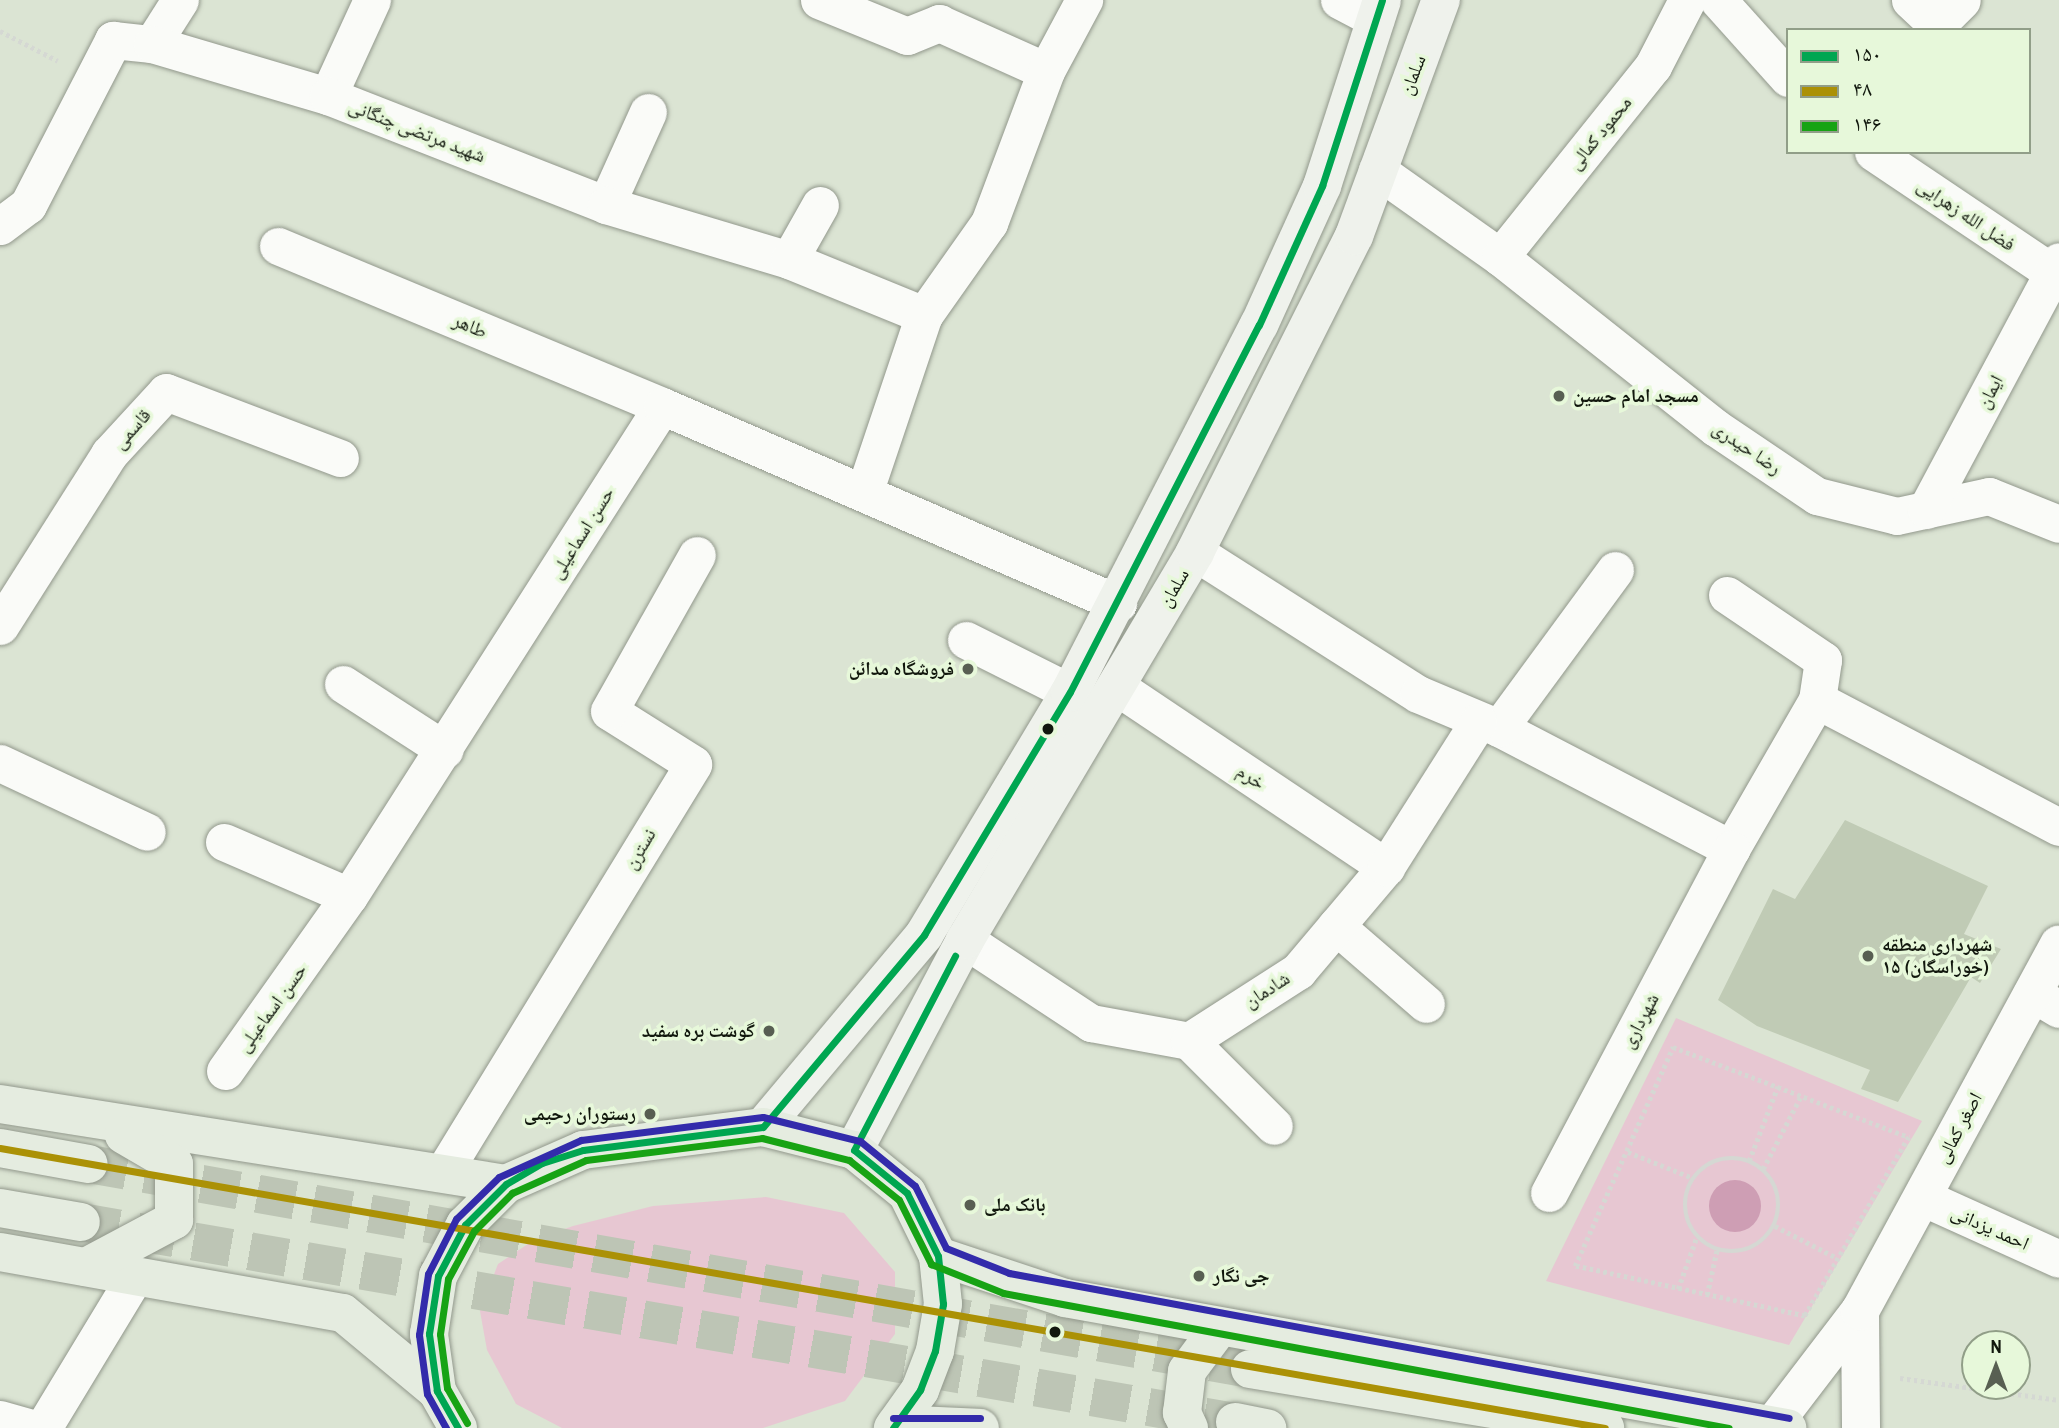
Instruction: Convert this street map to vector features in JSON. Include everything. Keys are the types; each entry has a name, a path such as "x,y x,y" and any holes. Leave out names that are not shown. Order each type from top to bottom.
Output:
{"main road":[{"name":"سلمان","path":"854,1150 965,940 1195,552 1354,236 1441,0"},
{"path":"763,1128 924,935 1070,692 1118,603 1322,186 1378,10"},
{"path":"0,1104 109,1126 444,1171 506,1184"},
{"path":"86,1267 174,1220 174,1164 109,1126"},
{"path":"457,1428 437,1391 429,1334 438,1276 465,1225 506,1184 583,1150 763,1128 854,1150 907,1193 938,1256 943,1304 935,1351 920,1390 895,1426"},
{"path":"0,1148 89,1164"},
{"path":"0,1208 81,1222"},
{"path":"0,1252 343,1313 437,1391"},
{"path":"938,1256 1006,1283 1219,1328 1779,1427"},
{"path":"1189,1428 1182,1413 1187,1371 1219,1328"},
{"path":"1250,1370 1605,1428"},
{"path":"895,1426 980,1428"}],"street":[{"path":"152,44 180,0"},
{"path":"328,96 372,0"},
{"path":"819,0 907,36 939,23 1046,71"},
{"path":"865,490 924,315 989,223 1046,71 1084,0"},
{"path":"1339,0 1378,10"},
{"name":"محمود کمالی","path":"1500,257 1653,66 1688,0"},
{"path":"1718,0 1786,76"},
{"path":"1910,0 1944,18"},
{"name":"شهید مرتضی چنگانی","path":"0,226 28,205 113,40 152,44 328,96 606,205 789,260 924,315"},
{"path":"606,205 648,112"},
{"name":"فضل الله زهرایی","path":"1876,154 2057,270"},
{"name":"رضا حیدری","path":"1377,170 1500,257 1716,428 1817,496 1897,516 1989,496 2059,524"},
{"path":"789,260 820,205"},
{"name":"طاهر","path":"278,246 662,406"},
{"name":"ایمان","path":"1926,510 2057,270"},
{"name":"قاسمی","path":"0,626 109,454 166,392 341,458"},
{"path":"662,406 865,490 1118,603"},
{"name":"حسن اسماعیلی","path":"225,1071 349,896 445,750 662,406"},
{"path":"1195,552 1418,694 1488,725 1731,849"},
{"name":"نسترن","path":"444,1171 692,764 609,711 697,555"},
{"name":"شادمان","path":"1189,1041 1298,971 1385,867 1488,725 1615,570"},
{"path":"1727,595 1823,660 1817,700 2059,827"},
{"path":"966,640 1070,692"},
{"path":"343,684 445,750"},
{"name":"خرم","path":"1117,687 1385,867"},
{"name":"شهرداری","path":"1549,1193 1731,849 1817,700"},
{"path":"0,762 147,832"},
{"path":"224,842 349,896"},
{"path":"1336,926 1426,1004"},
{"path":"965,940 1091,1023 1189,1041 1273,1126"},
{"name":"اصغر کمالی","path":"1779,1427 1860,1311 1922,1197 2046,1001 2059,944"},
{"name":"احمد یزدانی","path":"1922,1197 2059,1259"},
{"path":"43,1428 135,1276"},
{"path":"1860,1311 1861,1428"},
{"path":"0,1419 32,1428"}],"path":[{"path":"0,32 93,79"},
{"path":"1673,1047 1801,1096 1909,1137 1805,1316 1575,1266 1673,1047"},
{"path":"1749,1161 1778,1086"},
{"path":"1763,1169 1801,1096"},
{"path":"1628,1152 1693,1178"},
{"path":"1718,1160 1749,1161 1763,1169 1779,1195 1775,1226 1754,1248 1717,1249 1697,1236 1685,1208 1693,1178 1718,1160"},
{"path":"1775,1226 1837,1258"},
{"path":"1678,1289 1697,1236"},
{"path":"1707,1295 1717,1249"},
{"path":"1862,1372 2059,1400"}],"shaded area":[{"path":"1676,1018 1922,1121 1789,1345 1546,1281"},
{"path":"1735,1180 1745,1182 1753,1188 1759,1196 1759,1216 1753,1224 1745,1230 1735,1232 1725,1230 1717,1224 1711,1216 1709,1206 1711,1196 1717,1188 1725,1182"},
{"path":"766,1197 844,1213 895,1272 895,1334 845,1401 763,1428 562,1428 516,1404 487,1350 480,1311 498,1264 534,1240 573,1226 653,1206"}],"building":[{"name":"شهرداری منطقه ۱۵ (خوراسگان)","path":"1845,820 1988,886 1964,934 2001,949 1980,983 1971,977 1898,1102 1861,1089 1870,1070 1757,1026 1718,1000 1773,889 1795,899"}],"tunnel":[{"path":"89,1164 1250,1369"},
{"path":"81,1222 1235,1422"}],"transit line":[{"name":"۱۵۰","path":"458,1428 437,1391 429,1334 438,1276 465,1225 506,1184 542,1163 583,1150 763,1127 924,935 1070,692 1259,325 1322,186 1382,0"},
{"name":"۱۵۰","path":"893,1428 920,1390 935,1351 943,1304 938,1256 907,1193 854,1150 955,956"},
{"path":"446,1428 427,1394 419,1335 428,1274 456,1219 499,1177 581,1140 763,1117 860,1141 915,1186 946,1248 1009,1273 1789,1418"},
{"name":"۱۴۶","path":"467,1423 447,1388 440,1334 448,1279 474,1231 512,1193 586,1160 762,1138 849,1160 899,1200 931,1264 1003,1293 1729,1428"},
{"name":"۴۸","path":"0,1148 1605,1428"},
{"path":"893,1418 980,1418"}],"place":[{"name":"مسجد امام حسین","path":"1559,396"},
{"name":"فروشگاه مدائن","path":"968,669"},
{"name":"شهرداری منطقه ۱۵ (خوراسگان)","path":"1868,956"},
{"name":"گوشت بره سفید","path":"769,1031"},
{"name":"رستوران رحیمی","path":"650,1114"},
{"name":"بانک ملی","path":"970,1205"},
{"name":"جی نگار","path":"1199,1276"}]}
